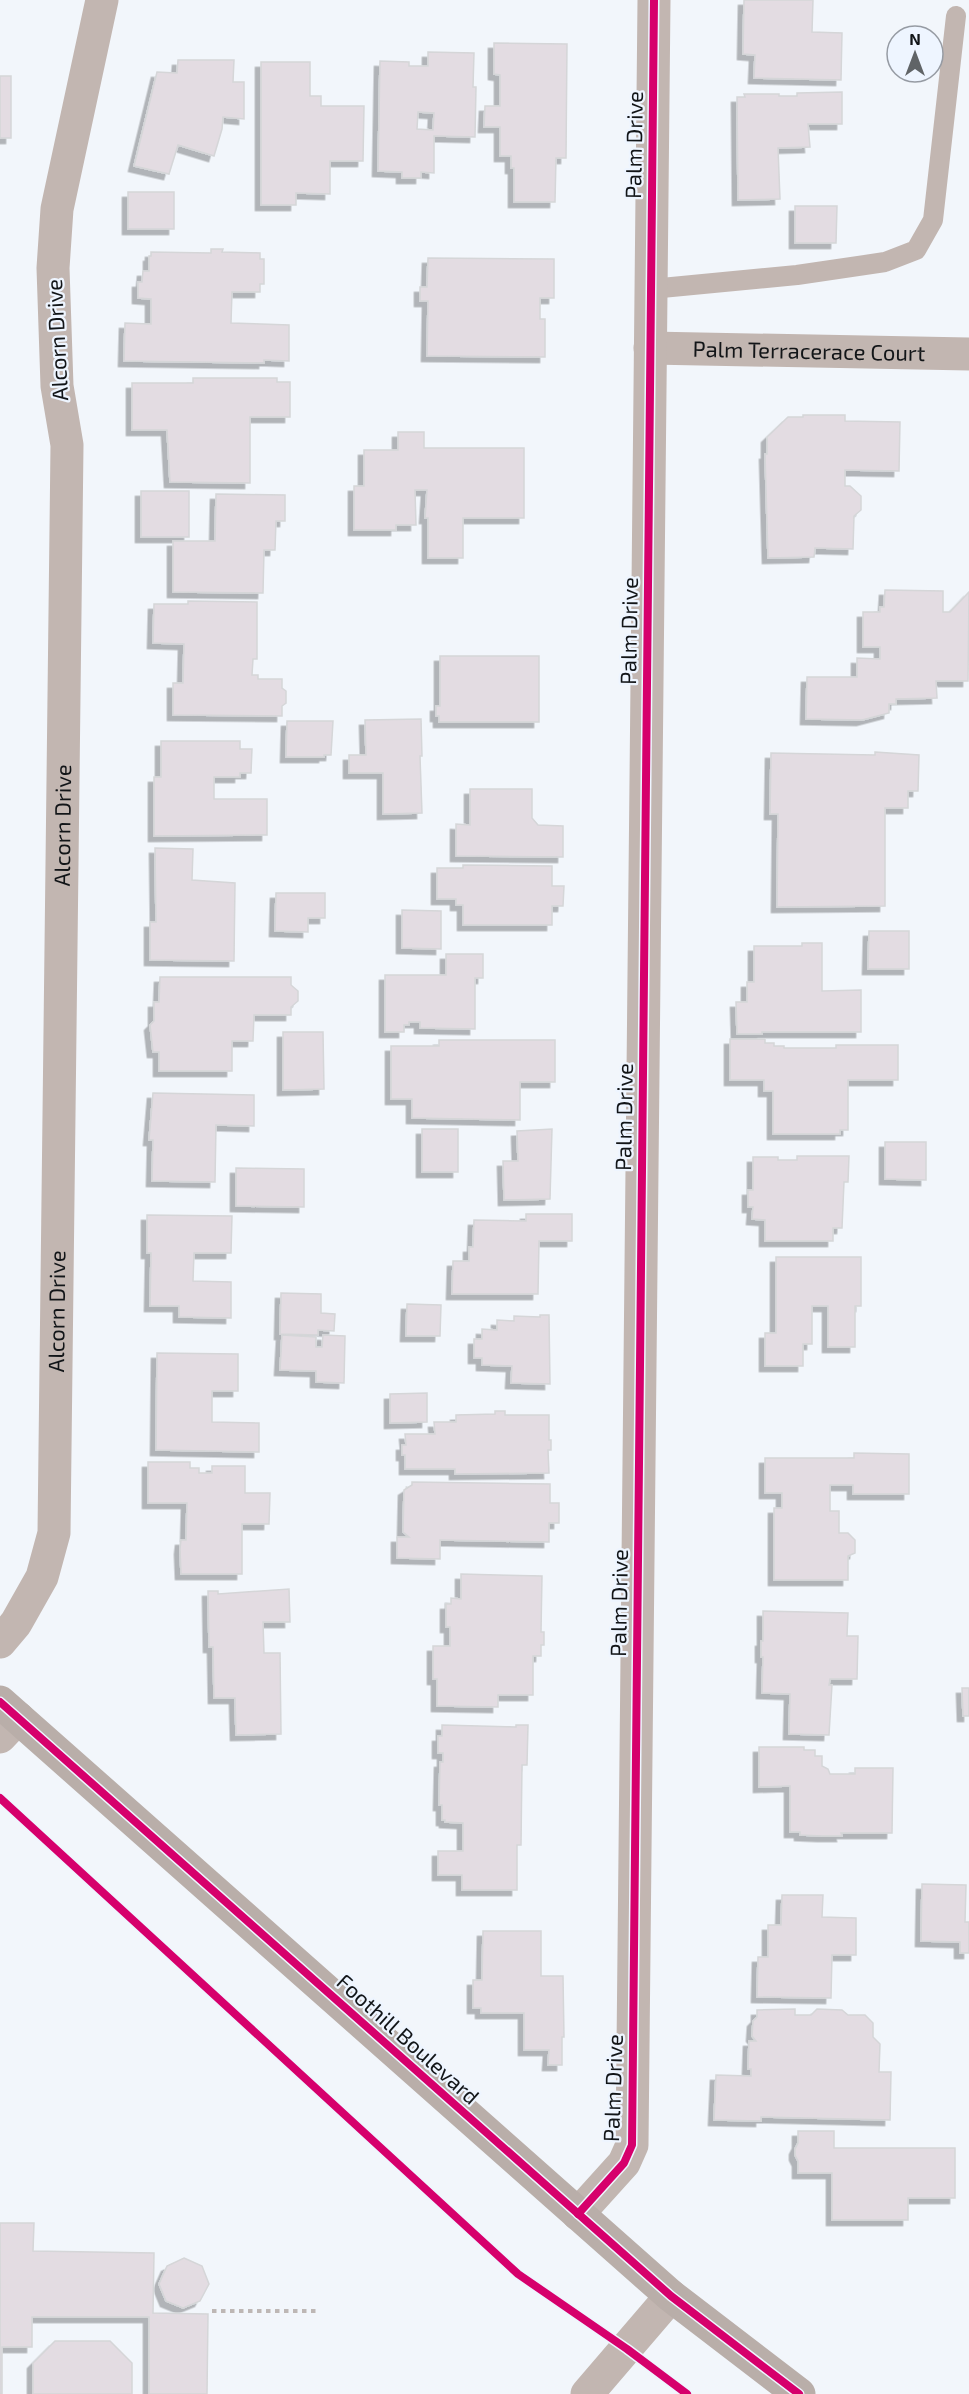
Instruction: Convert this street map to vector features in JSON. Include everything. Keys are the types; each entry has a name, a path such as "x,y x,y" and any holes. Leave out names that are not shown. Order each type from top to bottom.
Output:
{"main road":[{"name":"Foothill Boulevard","path":"6,1719 351,2010 671,2295 799,2394"}],"street":[{"name":"Alcorn Drive","path":"0,1642 15,1623 42,1577 54,1533 66,445 57,386 53,268 57,209 102,0"},
{"name":"Palm Drive","path":"578,2214 624,2163 632,2145 654,0"},
{"name":"Palm Terracerace Court","path":"650,348 969,354"},
{"path":"587,2394 671,2295"}],"lane":[{"path":"651,289 797,275 885,262 916,250 933,220 956,16"}],"path":[{"path":"212,2312 318,2311"}],"building":[{"path":"744,0 813,0 812,32 842,33 841,80 754,78 755,55 743,54"},
{"path":"494,43 567,44 566,158 556,158 555,202 514,202 514,168 511,168 511,156 500,156 500,127 484,127 485,106 500,106 500,75 494,74"},
{"path":"428,52 474,53 475,137 434,136 434,173 421,172 421,178 402,178 402,172 378,171 380,61 409,62 409,66 428,66","holes":["418,112 434,113 433,130 417,129"]},
{"path":"178,60 234,60 233,82 244,82 244,119 223,117 214,156 178,145 169,174 134,166 157,72 177,73"},
{"path":"261,62 310,62 310,96 321,96 321,106 364,106 363,161 330,161 330,194 296,193 296,205 261,205"},
{"path":"0,76 11,76 11,138 0,138"},
{"path":"842,92 842,124 808,124 810,147 778,148 780,199 738,200 737,97 745,97 744,94 797,96 797,93"},
{"path":"128,192 174,192 174,229 128,229"},
{"path":"795,206 837,206 836,243 795,243"},
{"path":"211,249 223,249 222,252 260,253 260,259 264,259 264,284 260,284 260,292 232,292 231,323 289,325 289,361 264,360 264,363 124,361 125,323 151,324 151,299 138,298 138,282 142,282 143,271 149,271 151,252 211,253"},
{"path":"428,258 554,259 554,298 540,298 540,319 545,319 545,357 427,356 428,301 420,301 420,287 427,287"},
{"path":"193,378 277,378 277,382 290,382 290,417 250,417 250,483 170,482 167,430 132,430 132,383 193,383"},
{"path":"803,415 845,415 845,421 900,422 899,471 845,470 845,486 850,486 861,496 861,510 854,516 853,549 815,548 814,557 768,558 765,454 767,454 767,437 788,417 803,417"},
{"path":"398,432 424,432 424,448 524,448 524,518 463,518 463,558 428,558 428,518 425,518 427,490 415,490 416,525 396,525 396,530 354,530 354,486 364,486 364,450 398,450"},
{"path":"141,491 189,491 189,537 141,537"},
{"path":"216,494 285,495 285,521 276,521 275,550 264,550 263,593 173,592 173,541 215,541"},
{"path":"885,590 943,591 943,612 950,612 969,592 968,681 936,681 937,698 896,699 896,704 889,704 889,713 862,720 806,719 807,677 857,677 857,658 880,659 880,647 863,647 863,612 880,612 880,607 884,607"},
{"path":"188,601 257,602 257,659 253,659 252,675 258,675 258,679 282,679 282,688 286,691 286,703 282,706 282,716 173,715 173,683 183,683 184,644 153,643 154,604 188,604"},
{"path":"440,656 539,656 539,722 439,722 439,716 436,716 436,706 440,706"},
{"path":"421,719 422,813 383,814 383,773 349,773 349,755 366,755 365,720"},
{"path":"287,721 333,721 331,755 286,757"},
{"path":"161,741 240,741 240,749 252,749 251,773 240,773 240,777 214,777 214,799 267,799 267,835 154,836 154,777 161,777"},
{"path":"875,752 919,755 918,791 908,791 908,808 885,808 885,906 777,907 778,814 770,814 771,753 875,755"},
{"path":"470,789 532,789 532,818 538,825 563,826 563,857 456,856 456,824 470,825"},
{"path":"155,848 193,849 192,880 235,883 234,961 150,960 150,922 156,922"},
{"path":"463,865 552,866 552,886 564,886 563,906 552,906 552,925 463,925 463,905 456,905 456,899 437,899 437,868 463,868"},
{"path":"276,893 325,893 325,918 308,918 308,932 275,931"},
{"path":"402,910 441,911 441,949 402,948"},
{"path":"869,931 909,931 909,969 868,969"},
{"path":"802,943 822,943 822,991 861,990 861,1032 737,1034 736,1002 747,1002 747,982 754,982 754,946 802,946"},
{"path":"446,954 483,954 483,978 475,978 475,1029 420,1028 420,1022 409,1022 409,1025 404,1025 404,1032 385,1032 385,975 446,975"},
{"path":"160,977 291,977 291,985 298,991 298,1001 291,1007 291,1015 254,1015 253,1041 232,1041 232,1071 159,1071 159,1052 153,1052 150,1025 154,1021 154,1002 159,1002"},
{"path":"283,1032 323,1032 324,1089 283,1090"},
{"path":"730,1039 765,1039 765,1043 774,1043 774,1046 784,1046 784,1048 898,1045 898,1080 848,1080 848,1130 840,1130 840,1134 773,1134 773,1091 764,1091 764,1080 730,1080"},
{"path":"439,1040 555,1040 555,1082 520,1082 520,1120 412,1118 412,1099 391,1099 391,1046 439,1046"},
{"path":"153,1093 254,1095 254,1126 216,1125 215,1182 152,1181 153,1140 149,1140"},
{"path":"422,1129 458,1129 458,1172 422,1172"},
{"path":"552,1129 550,1199 504,1200 503,1161 518,1161 517,1131"},
{"path":"885,1142 926,1142 926,1180 885,1179"},
{"path":"797,1156 849,1156 848,1182 844,1182 842,1228 833,1228 833,1241 765,1241 765,1220 752,1219 753,1207 748,1207 748,1190 753,1190 753,1157 797,1160"},
{"path":"236,1168 304,1169 304,1207 236,1206"},
{"path":"526,1214 572,1214 572,1241 539,1241 538,1294 452,1294 453,1261 469,1261 469,1247 473,1247 474,1220 526,1221"},
{"path":"147,1215 232,1216 231,1253 194,1253 193,1281 231,1282 231,1318 179,1317 179,1306 150,1306 151,1253 147,1253"},
{"path":"776,1257 861,1257 861,1306 855,1306 855,1347 828,1347 828,1306 812,1306 812,1344 803,1344 803,1366 765,1366 765,1333 776,1333"},
{"path":"281,1293 321,1294 321,1313 335,1314 334,1331 318,1330 318,1335 280,1334"},
{"path":"407,1304 441,1305 440,1336 406,1336"},
{"path":"540,1315 549,1315 550,1384 511,1383 512,1366 482,1365 482,1358 474,1358 474,1339 482,1339 482,1329 497,1330 497,1320 514,1321 514,1316 540,1317"},
{"path":"282,1335 316,1337 316,1347 322,1347 323,1335 345,1336 344,1383 316,1382 316,1371 280,1370"},
{"path":"157,1353 238,1354 238,1391 212,1391 212,1422 259,1423 259,1452 156,1450"},
{"path":"427,1393 427,1422 390,1423 390,1394"},
{"path":"495,1411 505,1411 505,1415 549,1415 551,1450 548,1450 549,1473 455,1474 455,1469 405,1469 402,1445 406,1445 405,1434 435,1434 434,1422 456,1422 456,1415 495,1414"},
{"path":"854,1453 909,1454 909,1494 853,1494 853,1485 830,1485 830,1511 839,1511 839,1533 848,1533 855,1540 855,1553 848,1556 848,1580 774,1580 774,1508 782,1508 782,1493 765,1493 765,1458 854,1458"},
{"path":"148,1462 190,1462 190,1468 199,1468 199,1473 212,1473 212,1466 245,1466 245,1493 270,1493 269,1524 242,1524 242,1574 181,1574 180,1549 181,1540 186,1540 187,1503 148,1503"},
{"path":"412,1482 550,1484 550,1503 559,1503 559,1523 549,1523 549,1542 440,1540 440,1559 397,1558 397,1537 409,1537 403,1532 404,1490 412,1485"},
{"path":"461,1574 542,1576 541,1632 544,1632 544,1645 541,1645 541,1656 533,1656 533,1695 498,1695 498,1707 437,1706 437,1679 433,1679 433,1646 450,1646 450,1627 446,1627 446,1604 451,1604 451,1598 461,1599"},
{"path":"289,1589 290,1622 263,1622 264,1653 280,1653 281,1734 236,1735 235,1698 214,1698 213,1647 209,1647 208,1591 218,1591 218,1594"},
{"path":"763,1611 848,1613 847,1636 858,1636 857,1679 830,1679 829,1685 832,1685 829,1735 789,1734 790,1694 762,1693"},
{"path":"962,1688 969,1688 969,1716 963,1716"},
{"path":"442,1725 516,1727 516,1725 528,1725 527,1765 522,1765 521,1845 517,1845 517,1890 462,1890 462,1875 438,1875 438,1851 463,1851 463,1823 442,1820 442,1805 439,1805 440,1762 443,1762 443,1753 438,1753 438,1736 442,1736"},
{"path":"759,1747 804,1747 804,1750 815,1750 815,1756 822,1756 822,1766 828,1769 830,1774 855,1774 855,1768 893,1768 892,1833 841,1833 842,1836 822,1836 790,1832 790,1786 759,1787"},
{"path":"922,1884 966,1885 965,1922 969,1922 969,1953 960,1953 960,1942 921,1941"},
{"path":"782,1895 823,1895 822,1917 856,1918 856,1955 832,1955 831,1998 757,1997 758,1957 768,1957 768,1925 781,1925"},
{"path":"483,1931 541,1931 541,1976 563,1976 562,2065 548,2065 549,2050 524,2050 524,2013 481,2013 481,2008 473,2008 473,1980 482,1980"},
{"path":"795,2009 795,2015 811,2015 817,2009 842,2010 848,2015 865,2015 873,2023 873,2037 880,2044 879,2072 891,2072 890,2120 761,2117 761,2121 714,2120 716,2075 751,2076 751,2069 748,2069 749,2041 756,2041 752,2036 753,2021 757,2017 757,2010"},
{"path":"798,2131 834,2131 834,2148 955,2148 955,2198 908,2198 908,2220 832,2220 832,2173 798,2173 795,2149 798,2143"},
{"path":"0,2223 34,2223 33,2251 154,2253 153,2313 208,2314 207,2394 149,2394 149,2317 32,2317 32,2347 2,2347 2,2394 0,2394"},
{"path":"184,2258 202,2266 209,2284 200,2301 183,2308 166,2301 159,2284 167,2266"},
{"path":"55,2341 110,2341 132,2363 132,2394 33,2394 33,2363"}],"cycle path":[{"path":"578,2214 624,2163 632,2145 654,0"},
{"path":"0,1702 671,2296 799,2394"},
{"path":"0,1798 518,2274 627,2349 687,2394"}]}
